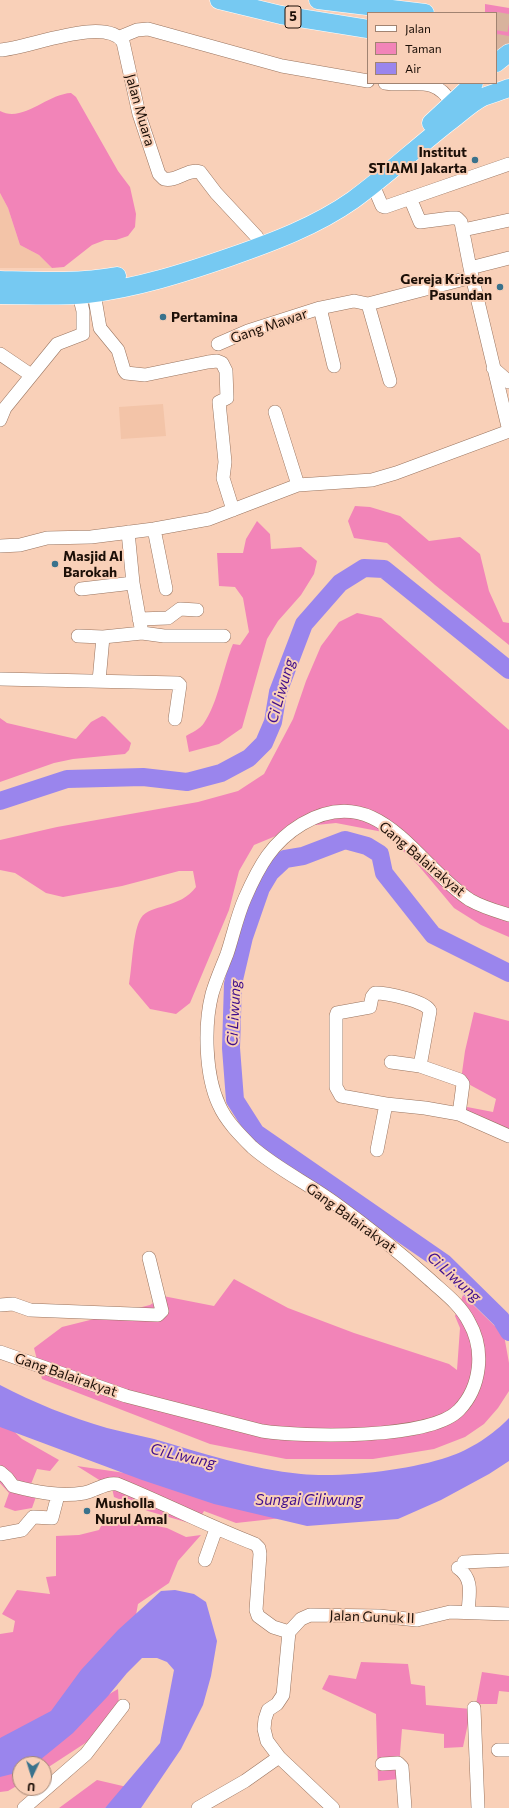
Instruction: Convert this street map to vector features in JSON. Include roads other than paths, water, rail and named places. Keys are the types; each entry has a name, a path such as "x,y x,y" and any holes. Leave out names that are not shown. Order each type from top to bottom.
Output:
{"highway":[{"name":"5","path":"219,0 281,15 367,29"},
{"name":"5","path":"318,0 417,12"},
{"path":"0,280 53,282 92,281 170,266 257,237 297,220 336,198 365,178 452,104 476,89 509,88"},
{"path":"0,295 55,296 87,294 174,277 262,246 300,230 337,212 373,186 437,132 476,89"}],"street":[{"path":"0,50 19,47 61,36 106,32 116,34 120,37 137,30 148,29 282,66 367,81"},
{"name":"Jalan Muara","path":"120,37 123,42 139,114 150,142 159,174 164,179 173,180 192,172 200,172 216,193 257,237"},
{"path":"394,84 414,84"},
{"path":"427,84 435,86 445,93 452,104"},
{"path":"373,186 383,207 509,164"},
{"path":"0,546 20,545 47,538 91,537 154,529 209,519 298,485 372,480 419,465 509,431 471,273 461,222 456,218 420,222 410,198"},
{"path":"463,230 509,220"},
{"name":"Gang Mawar","path":"218,344 248,331 320,308 354,301 368,304 471,273 509,258"},
{"path":"0,420 5,408 58,344 83,334 83,311 87,294"},
{"path":"87,294 100,328 118,350 126,373 145,374 208,362 217,361 222,363 226,371 227,398 219,402 225,462 223,478 233,510"},
{"path":"368,304 390,381"},
{"name":"Gang Mawar","path":"320,308 334,366"},
{"path":"0,354 31,376"},
{"path":"493,368 509,382"},
{"path":"275,412 298,485"},
{"path":"154,529 166,589"},
{"path":"128,532 133,583 142,633"},
{"path":"81,589 133,583"},
{"path":"139,619 168,618 180,609 197,610"},
{"path":"78,636 102,637 142,633 164,636 224,636"},
{"path":"99,682 102,637"},
{"path":"0,679 180,684 176,720"},
{"name":"Gang Balairakyat","path":"0,1352 126,1396 262,1431 284,1434 329,1436 417,1428 441,1422 454,1415 471,1396 479,1368 478,1345 470,1322 454,1302 379,1236 335,1203 254,1149 237,1131 219,1105 213,1087 208,1060 207,1042 210,1007 212,994 228,952 243,902 255,876 269,853 280,840 289,832 325,813 348,811 369,815 392,830 457,890 471,900 509,915"},
{"path":"420,1066 430,1012 426,1006 394,995 375,993 372,996 370,1007 337,1013 336,1087 341,1096 460,1114 509,1136"},
{"path":"391,1062 420,1066 462,1082 460,1114"},
{"path":"377,1150 386,1104"},
{"path":"0,1305 13,1304 30,1310 158,1315 162,1311 149,1258"},
{"path":"0,1472 13,1486 58,1495 84,1493 112,1484 117,1484 173,1507 216,1529 255,1544 259,1548 256,1610 258,1616 273,1627 289,1632 283,1695 277,1704 268,1710 264,1730 267,1741 280,1757 333,1808"},
{"path":"0,1534 22,1530 33,1517 52,1518 58,1495"},
{"path":"205,1560 216,1529"},
{"path":"468,1612 468,1578 461,1565 509,1560"},
{"name":"Jalan Gunuk II","path":"289,1632 300,1619 310,1615 380,1616 417,1620 450,1612 509,1614"},
{"path":"24,1808 86,1754 123,1706"},
{"path":"474,1708 478,1808"},
{"path":"198,1808 280,1757"},
{"path":"382,1764 398,1763 402,1767 405,1808"}],"water":[{"name":"Sungai Ciliwung","path":"0,1385 52,1409 107,1428 154,1439 227,1460 282,1472 318,1475 356,1474 415,1466 432,1462 456,1454 473,1446 489,1436 509,1418 509,1461 489,1474 441,1500 398,1519 307,1526 214,1504 142,1480 0,1427"},
{"path":"175,1590 194,1594 206,1602 217,1641 211,1676 203,1705 181,1749 141,1808 105,1808 160,1743 174,1670 167,1662 157,1658 142,1658 73,1733 45,1756 12,1756 12,1774 0,1777 0,1738 51,1711 81,1670 118,1630 161,1591"}],"waterway":[{"name":"Ci Liwung","path":"0,801 67,779 143,777 187,782 221,773 249,758 264,743 273,722 278,692 304,624 340,583 364,568 384,569 509,670"},
{"name":"Ci Liwung","path":"509,973 433,935 384,873 380,854 367,846 345,840 303,856 285,859 270,873 261,888 244,937 233,984 231,1048 235,1100 256,1133 444,1263 501,1319 509,1332"}],"tunnel":[{"path":"497,21 509,23"},
{"path":"497,43 509,45"}],"place":[{"name":"Institut STIAMI Jakarta","path":"475,160"},
{"name":"Gereja Kristen Pasundan","path":"500,287"},
{"name":"Pertamina","path":"163,317"},
{"name":"Masjid Al Barokah","path":"55,564"},
{"name":"Musholla Nurul Amal","path":"87,1511"}]}
